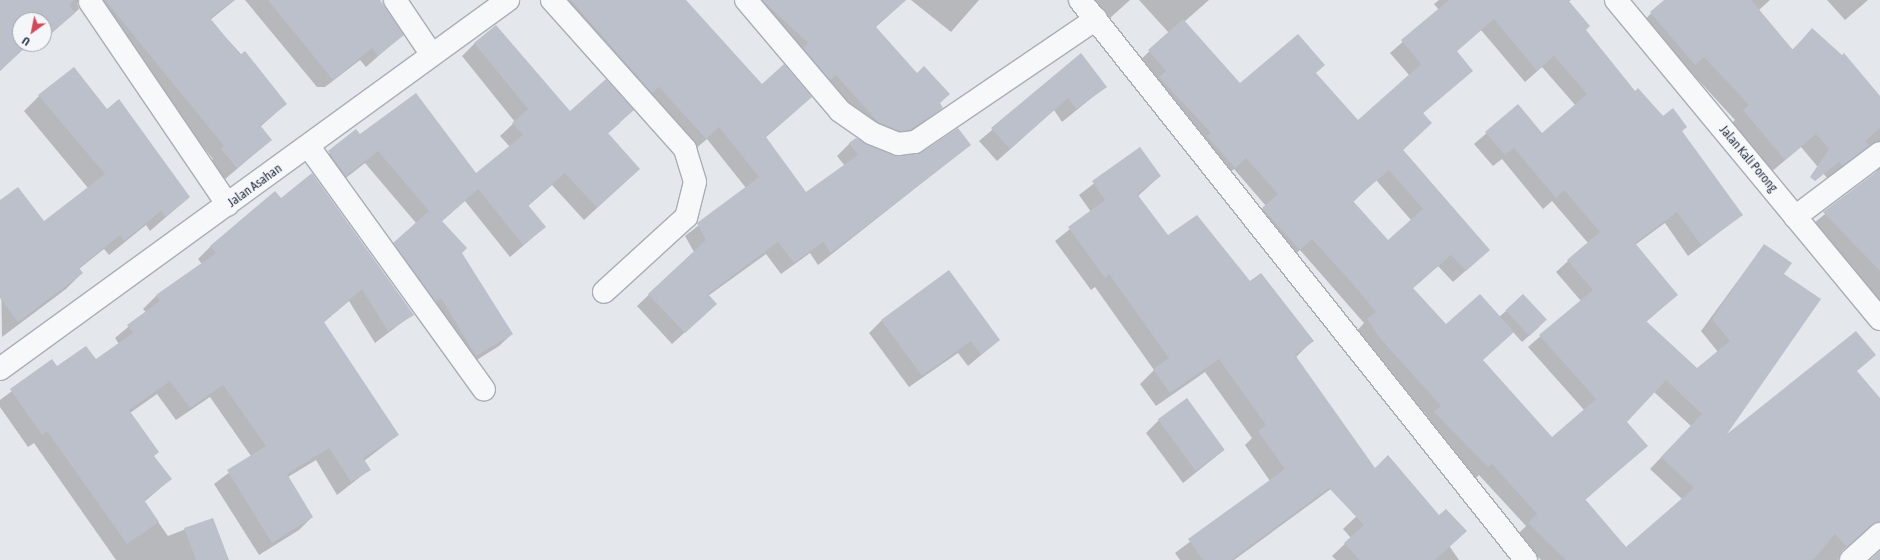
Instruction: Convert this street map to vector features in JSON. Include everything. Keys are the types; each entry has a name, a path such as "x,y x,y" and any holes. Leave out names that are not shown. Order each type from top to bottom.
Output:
{"street":[{"path":"395,0 432,55"},
{"name":"Jalan Asahan","path":"0,369 309,147 508,0"},
{"path":"552,0 685,149 695,182 686,216 604,292"},
{"path":"746,0 840,111 871,133 898,144 915,142 1096,19"},
{"path":"1080,0 1526,560"},
{"name":"Jalan Kali Porong","path":"1616,0 1880,318"},
{"path":"90,1 228,205"},
{"path":"309,147 484,390"},
{"path":"1795,217 1880,153"},
{"path":"1851,560 1880,534"}],"building":[{"path":"0,0 74,0 69,5 75,13 52,32 52,12 12,12 12,52 20,52 0,71"},
{"path":"105,0 234,0 210,18 240,55 245,51 287,104 260,125 272,140 237,168 221,149 224,146"},
{"path":"268,0 380,0 404,35 378,56 372,48 333,80"},
{"path":"571,0 686,0 762,84 784,64 812,97 766,137 806,192 858,155 849,143 856,138 899,156 922,152 958,128 971,145 831,253 823,242 794,263 778,242 708,294 717,304 685,333 648,294 706,240 697,223 759,177 719,127 706,139 659,87 652,93"},
{"path":"762,0 906,0 876,27 917,73 924,66 950,94 940,103 943,108 910,130 900,131 878,122 836,75 830,80 803,48 808,43"},
{"path":"1449,0 1568,0 1590,26 1586,30 1635,91 1638,88 1663,116 1673,108 1687,127 1682,131 1743,215 1701,245 1677,212 1635,243 1678,295 1646,321 1697,368 1730,341 1712,319 1764,244 1792,263 1784,274 1821,299 1727,434 1856,331 1876,355 1857,371 1880,398 1880,522 1847,547 1835,534 1813,560 1566,560 1528,523 1537,514 1492,464 1488,467 1434,412 1441,406 1379,337 1367,319 1376,312 1352,283 1312,239 1300,250 1262,208 1278,194 1246,158 1235,168 1207,136 1211,133 1159,77 1166,71 1148,50 1183,19 1240,83 1298,34 1325,65 1316,73 1358,120 1421,64 1401,40","holes":["1494,19 1537,71 1554,56 1587,94 1542,133 1518,104 1485,132 1505,155 1514,148 1556,198 1564,190 1600,232 1567,260 1593,290 1539,335 1596,399 1552,437 1483,360 1514,332 1480,294 1446,324 1413,288 1451,255 1466,271 1490,250 1403,150 1432,123 1423,113 1473,71 1457,51","1389,170 1423,209 1388,240 1353,201","1666,380 1702,414 1661,457 1694,488 1626,547 1585,499 1648,446 1627,422"]},
{"path":"1664,0 1751,0 1793,50 1812,28 1842,55 1844,53 1880,96 1880,128 1865,141 1869,146 1843,166 1839,162 1815,181 1810,177 1829,149 1816,134 1785,160 1743,110 1749,105 1704,57 1695,65 1650,12"},
{"path":"496,25 570,111 606,79 634,110 608,133 640,169 597,208 565,173 528,205 546,227 523,245 478,189 442,221 467,248 462,253 513,334 476,356 441,298 436,302 393,243 429,211 378,151 346,176 328,151 356,129 360,134 416,93 476,173 523,135 512,123 528,109 474,43"},
{"path":"1081,53 1107,87 1076,109 1068,98 1010,149 991,128"},
{"path":"74,67 107,109 119,99 190,197 166,217 161,211 124,241 120,235 79,268 83,273 18,322 0,298 0,200 18,187 44,221 105,174 38,95"},
{"path":"1140,147 1161,176 1137,194 1168,235 1197,215 1250,281 1261,273 1314,341 1295,355 1375,468 1388,455 1439,515 1446,509 1467,531 1435,560 1360,560 1344,543 1364,525 1329,488 1231,560 1203,560 1188,539 1285,469 1258,431 1266,425 1219,359 1170,393 1153,369 1169,358 1109,274 1105,278 1068,227 1105,200 1092,181"},
{"path":"1880,169 1880,271 1823,212"},
{"path":"312,173 414,315 388,331 362,289 324,322 399,435 363,458 371,470 351,482 329,448 287,474 313,517 272,543 227,470 266,446 223,385 190,408 170,381 129,410 159,452 154,456 172,479 144,500 159,522 127,544 47,431 42,435 10,389 52,359 57,366 86,346 96,359 133,333 127,325 160,301 156,295 216,253 210,246 275,191 281,198"},
{"path":"949,270 1000,340 981,355 971,341 922,376 881,320"},
{"path":"1523,294 1547,320 1529,336 1505,310"},
{"path":"1187,398 1225,450 1195,471 1158,419"},
{"path":"213,518 229,560 196,560 184,528"},
{"path":"1880,551 1880,560 1870,560"}]}
